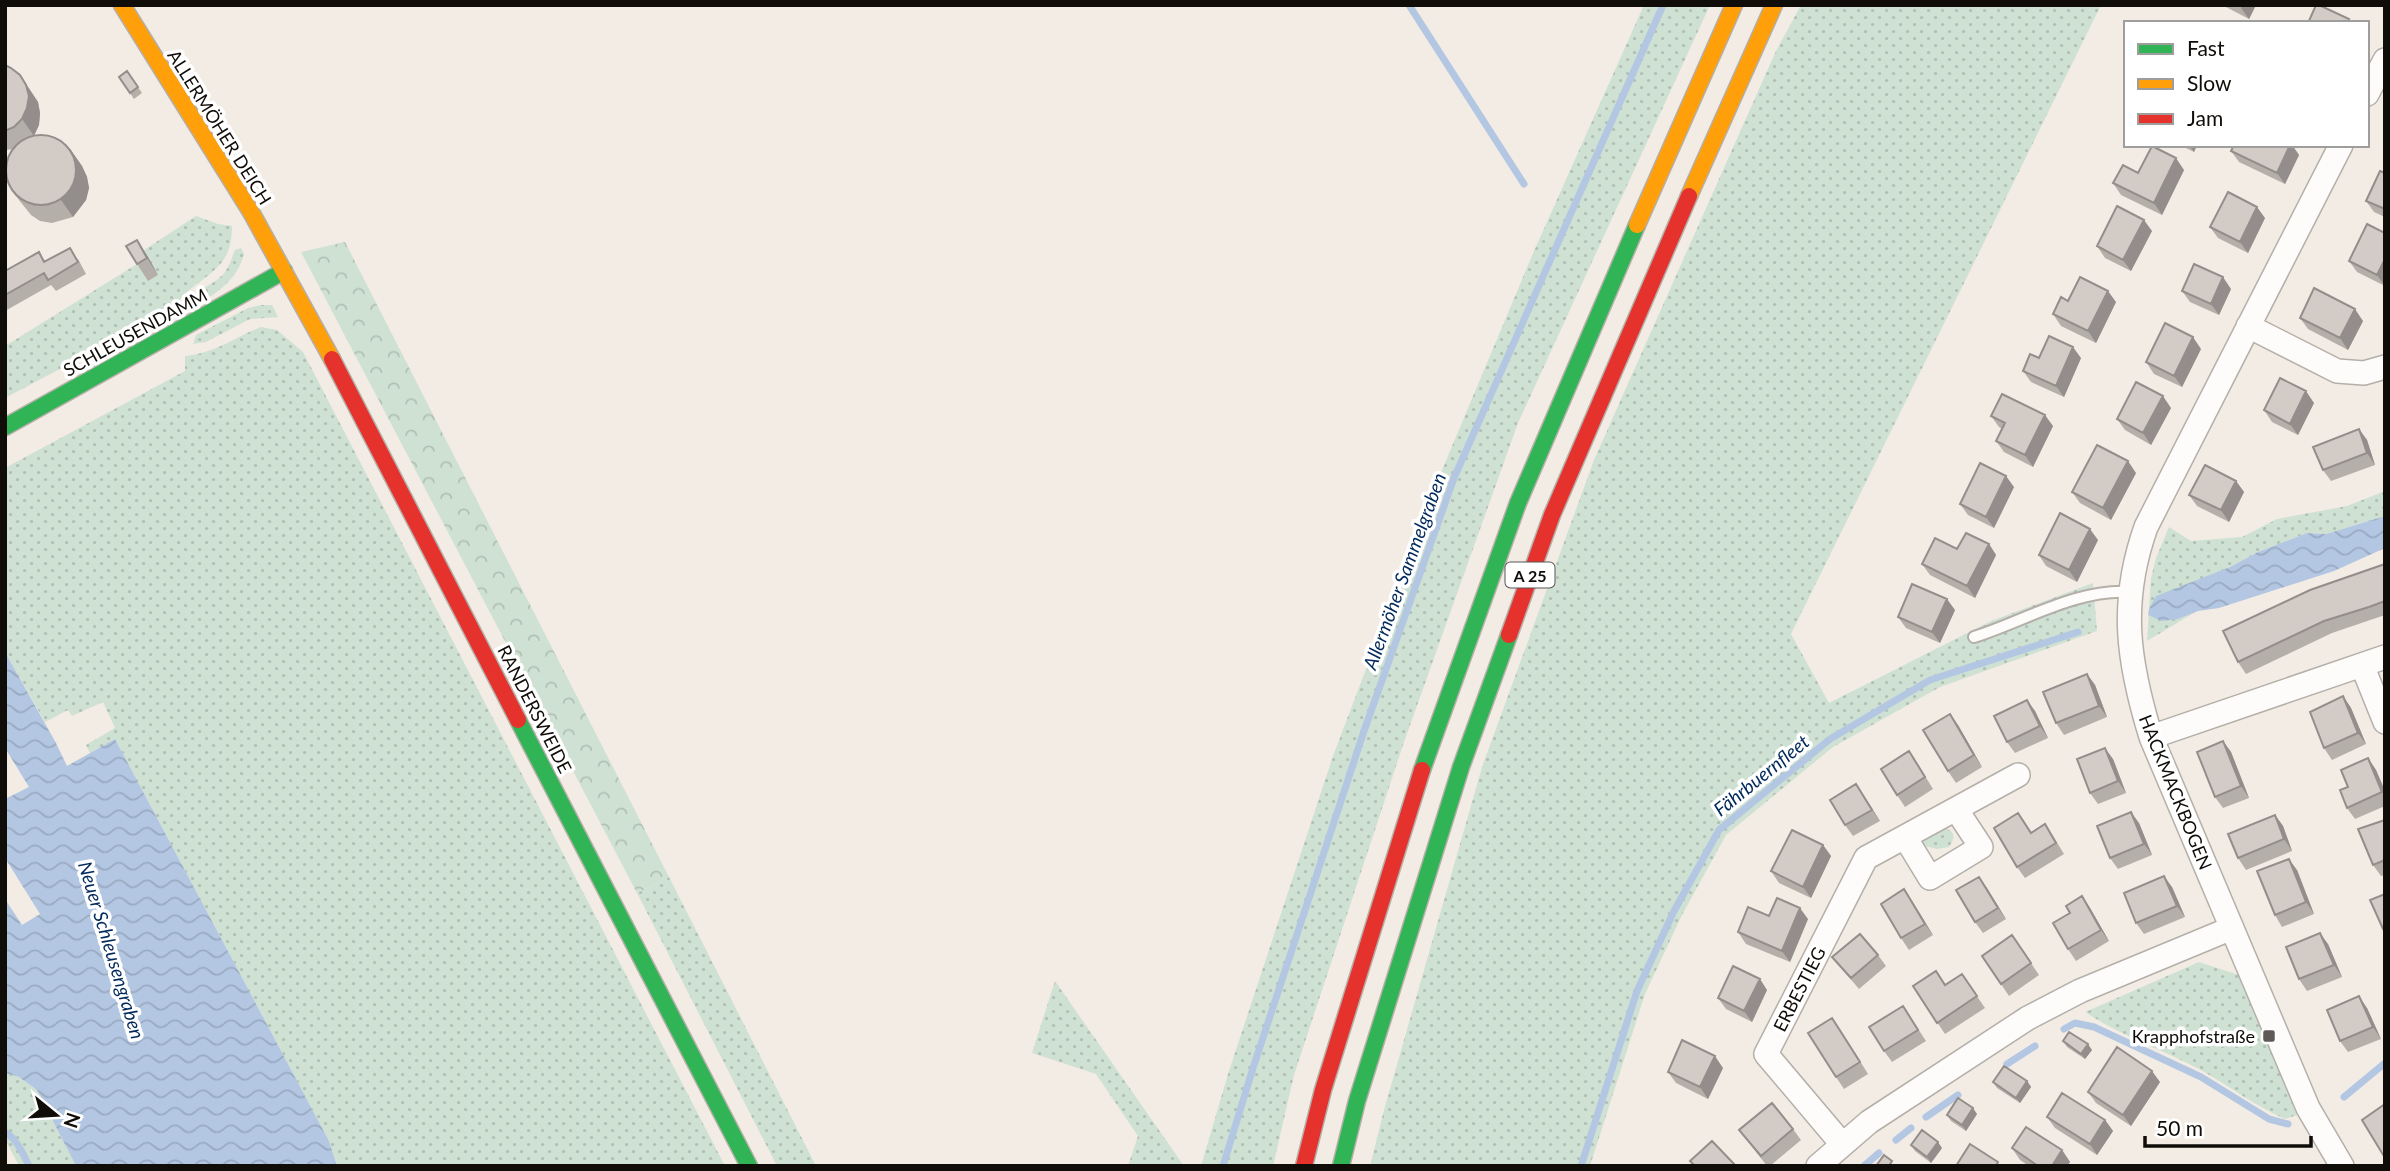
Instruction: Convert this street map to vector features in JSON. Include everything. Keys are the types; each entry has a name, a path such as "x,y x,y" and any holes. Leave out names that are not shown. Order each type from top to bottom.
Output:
{"main road":[{"name":"ALLERMÖHER DEICH","path":"121,5 251,212 284,271"},
{"name":"A 25","path":"1304,1166 1323,1090 1427,754 1518,503 1685,112 1734,5"},
{"name":"A 25","path":"1341,1166 1357,1101 1461,766 1552,515 1718,128 1774,5"},
{"name":"SCHLEUSENDAMM","path":"5,427 284,271"},
{"name":"RANDERSWEIDE","path":"284,271 749,1166"}],"street":[{"path":"2369,90 2384,64"},
{"name":"HACKMACKBOGEN","path":"2340,147 2146,527 2136,558 2130,592 2129,622 2133,674 2151,737 2308,1108 2342,1166"},
{"path":"2248,326 2337,371 2364,373 2383,362"},
{"path":"2151,737 2385,657"},
{"path":"2362,665 2385,722"},
{"name":"ERBESTIEG","path":"1842,1144 1766,1054 1866,858 2018,775"},
{"path":"1905,837 1930,878 1981,847 1956,809"},
{"path":"1818,1166 1901,1099 2028,1018 2080,991 2232,928"}],"lane":[{"path":"1974,637 2033,614 2105,592 2130,592"}],"green space":[{"path":"1644,5 1710,5 1518,423 1404,742 1294,1075 1273,1166 1201,1166 1228,1074 1333,756 1437,482 1534,251"},
{"path":"1801,5 2101,5 1791,634 1829,703 1991,621 2093,583 2097,631 1940,687 1833,747 1726,835 1682,915 1645,994 1590,1166 1370,1166 1482,767 1594,460 1776,51"},
{"path":"196,216 232,226 228,250 219,266 187,292 168,312 5,398 5,346 137,264 141,252"},
{"path":"345,242 669,877 637,893 301,252"},
{"path":"241,248 244,254 231,279 194,308 186,306 193,295 221,277 235,250"},
{"path":"272,305 278,317 250,319 206,342 193,344 196,335 248,308"},
{"path":"261,327 277,330 303,352 725,1166 337,1166 329,1141 115,739 90,753 86,745 115,728 103,702 72,716 68,710 45,722 5,652 5,468 185,371 185,356 215,348"},
{"path":"2385,491 2385,516 2326,534 2307,533 2258,552 2198,581 2178,619 2197,611 2147,641 2151,578 2169,527 2191,541 2242,537 2277,519 2347,506"},
{"path":"1944,828 1951,831 1953,836 1949,847 1937,849 1921,845 1925,838"},
{"path":"669,877 816,1166 777,1166 637,893"},
{"path":"2199,962 2239,975 2297,1115 2285,1119 2274,1114 2201,1070 2085,1012"},
{"path":"1055,981 1184,1166 1128,1166 1138,1136 1096,1074 1032,1053"},
{"path":"5,1073 19,1077 37,1090 76,1166 19,1166 5,1139"}],"water":[{"path":"2385,516 2385,548 2334,571 2178,619 2162,621 2148,615 2156,596 2230,567 2258,552 2307,533 2326,534"},
{"name":"Neuer Schleusengraben","path":"5,652 67,766 115,739 329,1141 337,1166 76,1166 37,1090 19,1077 5,1073 5,799 29,787 5,748"}],"pier":[{"path":"5,858 40,914 22,925 5,899"}],"building":[{"path":"2316,5 2349,19 2348,21 2309,21"},
{"path":"5,65 20,75 29,96 22,119 5,131"},
{"path":"127,71 138,87 130,93 119,77"},
{"path":"41,135 66,145 76,170 66,195 41,205 16,195 6,170 16,145"},
{"path":"2151,147 2176,158 2154,203 2113,183 2123,165 2138,173"},
{"path":"2233,147 2289,147 2277,173 2231,151"},
{"path":"2380,171 2385,173 2385,209 2366,201"},
{"path":"2228,192 2257,207 2240,242 2210,227"},
{"path":"2117,206 2144,220 2123,260 2097,246"},
{"path":"2367,224 2385,233 2385,259 2377,275 2349,261"},
{"path":"137,240 147,258 137,264 126,246"},
{"path":"70,248 78,262 48,280 44,273 5,295 5,271 39,252 44,262"},
{"path":"2194,264 2223,277 2211,304 2182,291"},
{"path":"2080,277 2108,291 2088,331 2053,314 2061,297 2068,301"},
{"path":"2314,288 2355,309 2340,338 2300,318"},
{"path":"2165,323 2193,337 2174,376 2146,362"},
{"path":"2049,336 2073,347 2056,386 2023,371 2030,354 2039,358"},
{"path":"2280,378 2306,391 2290,424 2264,410"},
{"path":"2136,382 2163,396 2143,433 2117,419"},
{"path":"2002,394 2045,415 2025,455 1996,441 2005,423 1991,416"},
{"path":"2359,429 2367,453 2323,470 2313,447"},
{"path":"2097,445 2128,461 2103,508 2072,492"},
{"path":"1980,463 2006,476 1986,517 1960,504"},
{"path":"2205,465 2236,481 2221,510 2189,495"},
{"path":"2060,513 2090,529 2069,570 2039,555"},
{"path":"1966,533 1989,544 1967,586 1922,564 1935,538 1957,549"},
{"path":"2385,564 2385,601 2324,621 2238,662 2223,631 2310,590"},
{"path":"1912,584 1947,599 1932,632 1898,617"},
{"path":"2087,674 2099,706 2056,723 2043,692"},
{"path":"2343,696 2358,733 2324,748 2310,712"},
{"path":"2027,700 2040,726 2007,742 1994,716"},
{"path":"1950,714 1974,755 1948,771 1923,730"},
{"path":"2223,741 2241,786 2215,797 2197,752"},
{"path":"2105,748 2118,781 2090,793 2077,759"},
{"path":"1909,751 1925,777 1897,795 1881,769"},
{"path":"2368,758 2382,792 2347,808 2340,790 2348,787 2341,770"},
{"path":"1856,784 1872,810 1845,825 1830,800"},
{"path":"2131,812 2144,844 2110,858 2097,826"},
{"path":"2018,813 2031,833 2045,824 2056,843 2017,867 1994,828"},
{"path":"2275,815 2284,839 2238,858 2228,834"},
{"path":"2385,820 2385,860 2373,865 2358,829"},
{"path":"1792,830 1823,845 1803,887 1771,871"},
{"path":"2289,859 2306,902 2275,915 2257,871"},
{"path":"2164,876 2177,906 2136,923 2124,893"},
{"path":"1979,877 1998,908 1975,922 1956,890"},
{"path":"1904,889 1925,924 1901,938 1881,904"},
{"path":"2385,894 2385,928 2383,929 2370,900"},
{"path":"2082,896 2101,930 2068,949 2053,923 2070,913 2066,906"},
{"path":"1777,898 1800,908 1782,951 1738,932 1748,907 1769,916"},
{"path":"2320,933 2334,965 2299,979 2286,947"},
{"path":"1860,934 1878,955 1851,978 1832,957"},
{"path":"2012,935 2031,963 2001,984 1982,956"},
{"path":"1733,966 1760,979 1744,1011 1718,998"},
{"path":"1936,971 1945,985 1962,974 1977,996 1937,1023 1913,986"},
{"path":"2359,996 2373,1027 2340,1041 2327,1010"},
{"path":"1903,1006 1918,1030 1884,1051 1869,1027"},
{"path":"1832,1018 1860,1062 1836,1077 1808,1033"},
{"path":"2069,1032 2088,1044 2081,1054 2063,1041"},
{"path":"1682,1040 1715,1056 1700,1087 1668,1072"},
{"path":"2117,1047 2152,1071 2123,1115 2088,1092"},
{"path":"2004,1066 2027,1081 2016,1098 1993,1082"},
{"path":"2062,1093 2105,1120 2090,1144 2047,1117"},
{"path":"1958,1098 1973,1108 1962,1125 1947,1115"},
{"path":"1772,1103 1793,1129 1761,1156 1739,1130"},
{"path":"2385,1104 2385,1158 2362,1120"},
{"path":"2026,1127 2062,1150 2052,1166 2038,1166 2012,1148"},
{"path":"1922,1130 1938,1142 1927,1157 1911,1145"},
{"path":"1712,1141 1736,1166 1695,1166 1690,1161"},
{"path":"1970,1144 1998,1162 1996,1166 1956,1166"},
{"path":"1884,1155 1892,1161 1889,1166 1876,1166"}],"waterway":[{"path":"1409,5 1524,184"},
{"name":"Allermöher Sammelgraben","path":"1223,1166 1364,731 1454,478 1663,5"},
{"name":"Fährbuernfleet","path":"1581,1166 1637,991 1674,911 1719,830 1830,739 1930,680 2078,632"},
{"path":"2064,1029 2075,1023 2094,1027 2201,1077 2269,1119 2288,1124"},
{"path":"2007,1064 2035,1046"},
{"path":"2344,1097 2385,1063"},
{"path":"1926,1117 1958,1095"},
{"path":"1896,1140 1911,1128"},
{"path":"5,1132 16,1143 29,1166"},
{"path":"1864,1166 1879,1153"}],"traffic: fast":[{"path":"1422,770 1518,503 1637,225"},
{"path":"5,427 284,271"},
{"path":"1341,1166 1357,1101 1461,767 1509,635"},
{"path":"518,720 749,1166"}],"traffic: slow":[{"path":"122,5 251,212 332,359"},
{"path":"1637,225 1734,5"},
{"path":"1689,196 1774,5"}],"traffic: jam":[{"path":"1509,635 1552,515 1689,196"},
{"path":"332,359 518,720"},
{"path":"1304,1166 1323,1090 1422,770"}],"place":[{"name":"Krapphofstraße","path":"2269,1036"}]}
